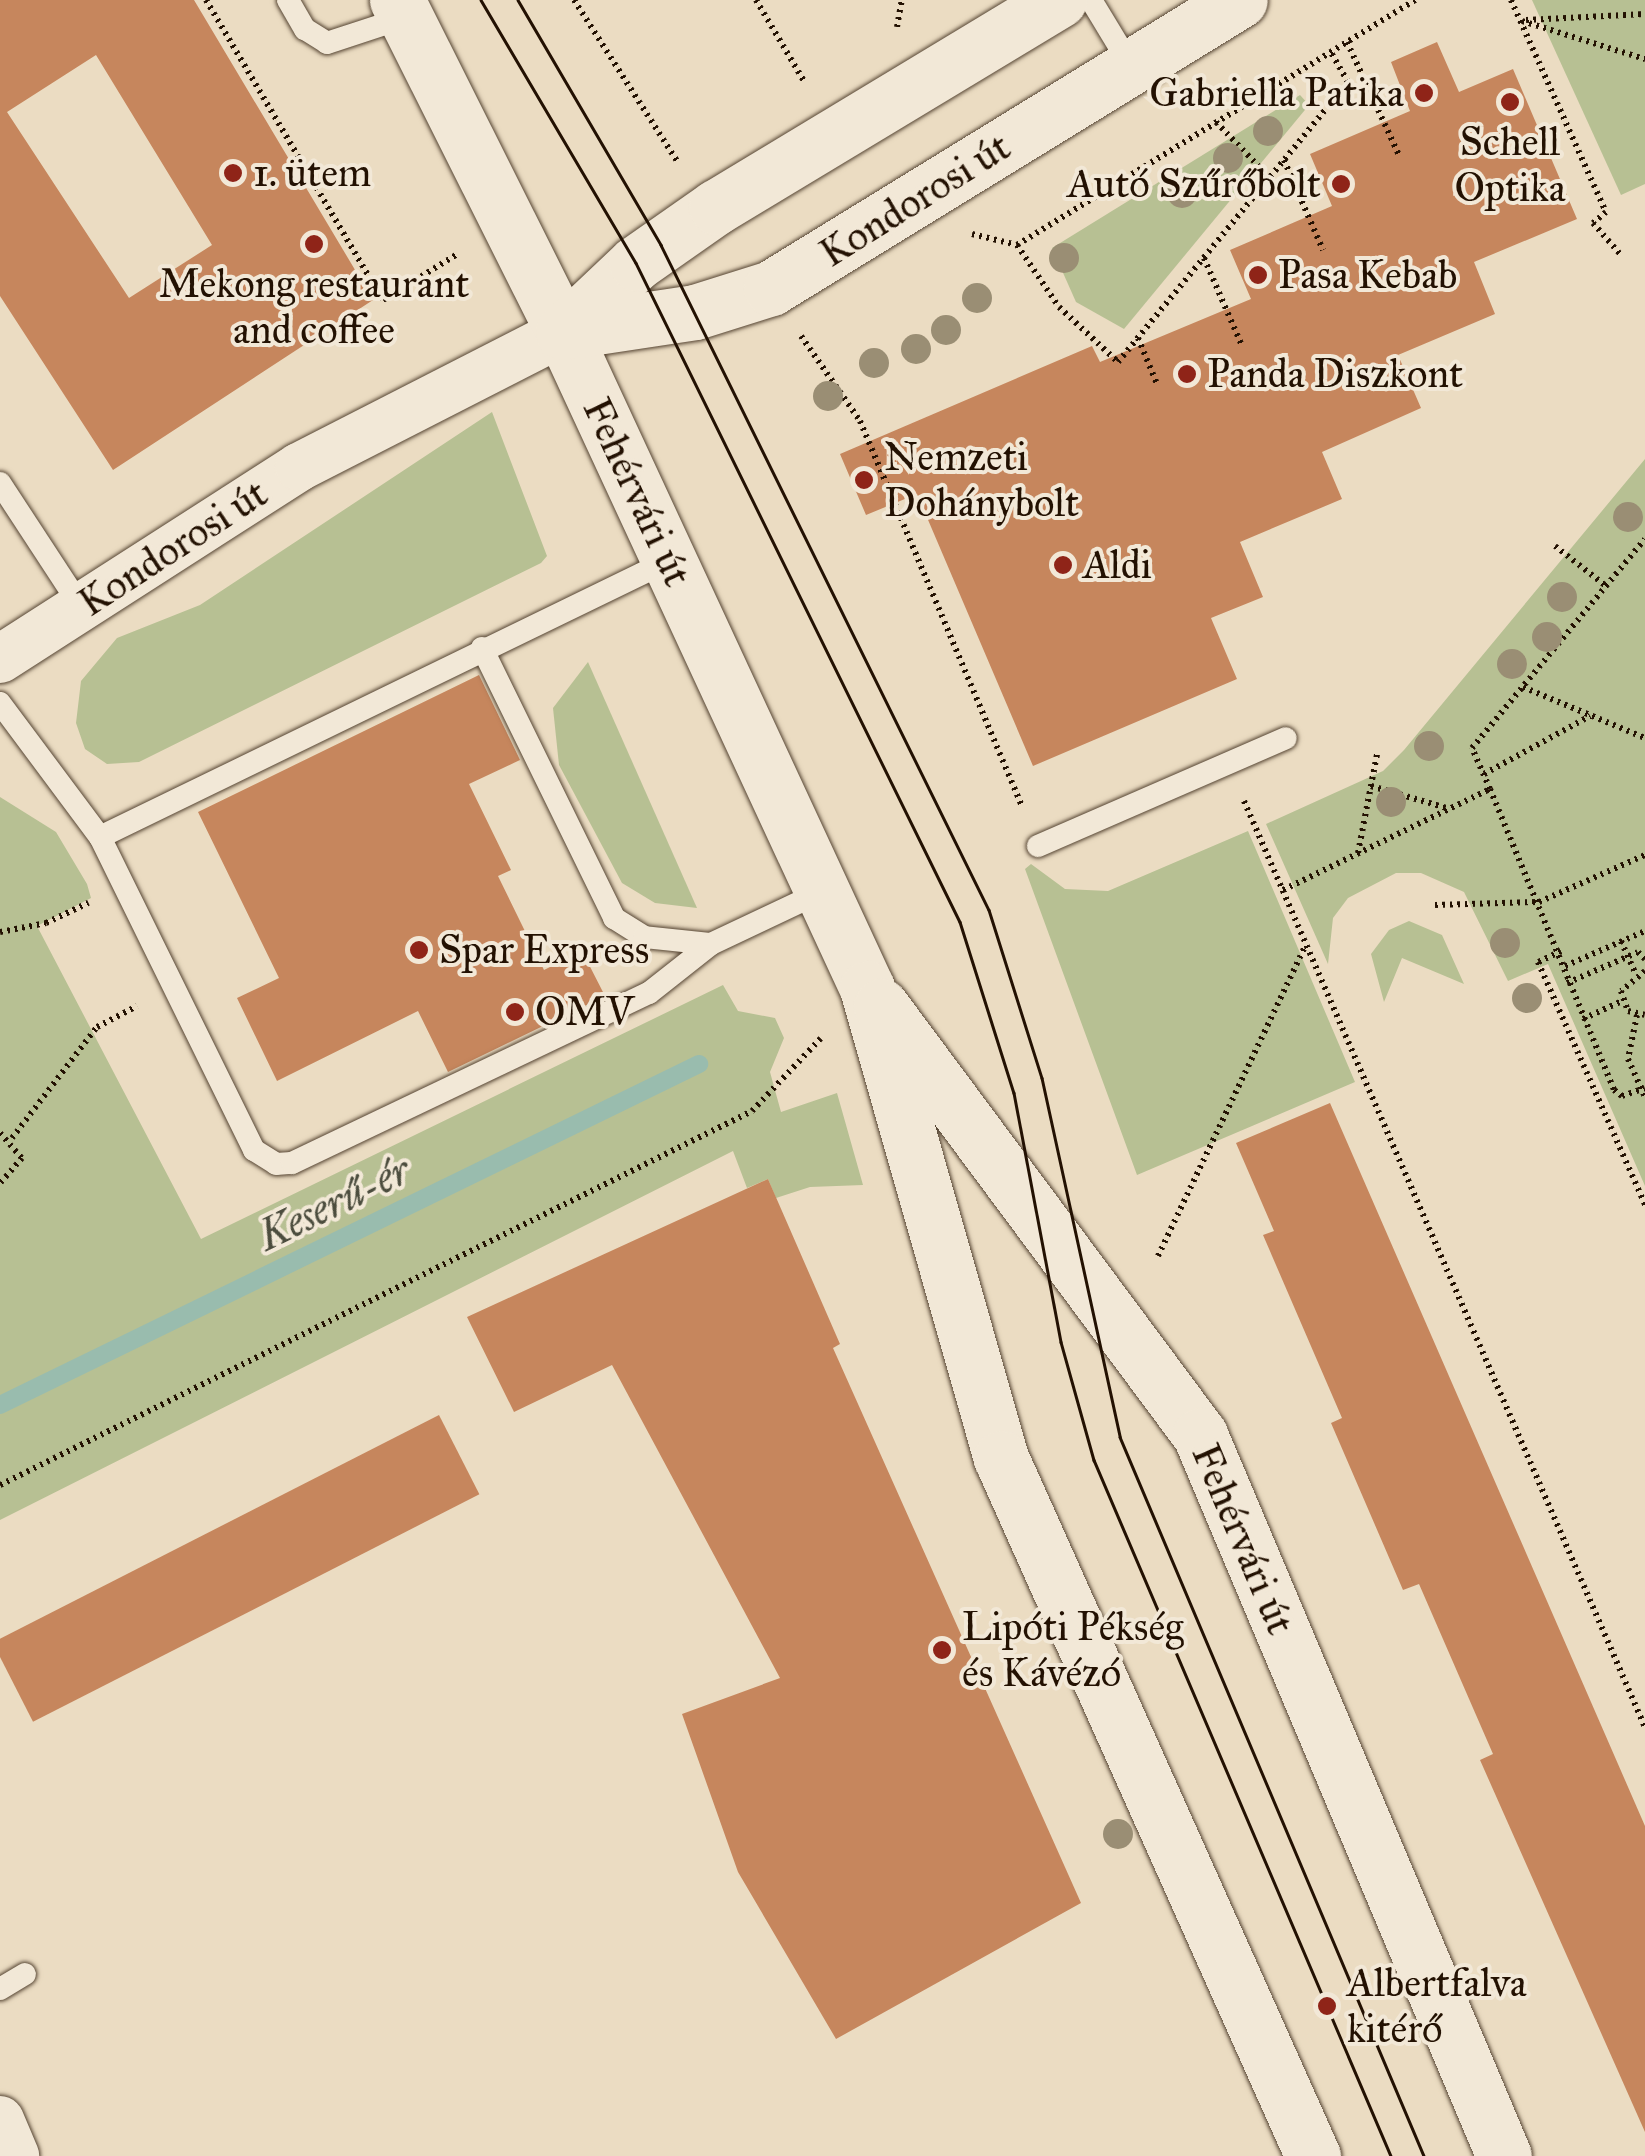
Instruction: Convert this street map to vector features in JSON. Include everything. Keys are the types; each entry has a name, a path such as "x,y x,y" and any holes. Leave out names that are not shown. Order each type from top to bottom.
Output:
{"street":[{"name":"Kondorosi út","path":"0,658 299,467 563,332 636,263 716,208 1060,0"},
{"name":"Kondorosi út","path":"563,332 695,312 771,288 1240,0"},
{"name":"Fehérvári út","path":"402,9 563,332 867,988 1001,1458 1312,2156"},
{"name":"Fehérvári út","path":"867,988 1200,1435 1504,2156"}],"lane":[{"path":"288,0 305,28 328,44 402,9"},
{"path":"1091,0 1132,66"},
{"path":"0,482 82,607"},
{"path":"100,837 482,648 668,561"},
{"path":"482,648 614,918 644,938 711,944"},
{"path":"0,703 100,837 254,1150 292,1163 650,993 711,944 821,892"},
{"path":"1038,846 1286,738"},
{"path":"0,1988 25,1974"}],"path":[{"path":"206,0 383,300 459,253"},
{"path":"574,0 643,116"},
{"path":"756,0 806,84"},
{"path":"897,28 902,0"},
{"path":"1331,52 1348,82 1118,362 1059,307 1017,245 1216,122 1416,0"},
{"path":"1511,0 1606,212 1594,223 1620,254"},
{"path":"1521,20 1645,14"},
{"path":"1521,20 1645,59"},
{"path":"1347,42 1400,156"},
{"path":"1216,122 1269,177"},
{"path":"1284,159 1323,250"},
{"path":"1204,258 1242,346"},
{"path":"794,326 860,422 1038,846"},
{"path":"1138,338 1157,384"},
{"path":"1622,1002 1641,1015 1628,1059 1644,1092 1614,1090 1568,983 1562,954 1472,748 1645,539"},
{"path":"1555,546 1606,586"},
{"path":"1522,687 1645,738"},
{"path":"1484,774 1591,715"},
{"path":"1358,854 1377,754"},
{"path":"1227,763 1645,1727"},
{"path":"1371,786 1450,808"},
{"path":"1283,890 1490,788"},
{"path":"1435,905 1539,902 1645,855"},
{"path":"0,932 46,924"},
{"path":"1565,966 1645,931"},
{"path":"1583,1020 1622,1002 1635,973 1621,941"},
{"path":"1158,1256 1306,944"},
{"path":"1568,983 1638,952 1645,960"},
{"path":"1562,954 1538,962 1645,1205"},
{"path":"1635,973 1645,971"},
{"path":"12,1138 97,1027 174,987"},
{"path":"0,1485 752,1112 825,1033"},
{"path":"0,1133 12,1138"},
{"path":"0,1183 20,1169 12,1138"}],"green space":[{"path":"1532,0 1645,0 1645,184 1621,195"},
{"path":"1300,95 1309,105 1124,329 1076,302 1052,248"},
{"path":"492,412 547,556 541,563 139,762 107,764 85,749 76,723 81,681 117,638 200,605"},
{"path":"1645,459 1645,1186 1548,964 1508,981 1464,892 1421,873 1396,873 1348,898 1333,918 1328,964 1266,824 1383,771"},
{"path":"588,662 697,908 655,903 622,883 559,765 553,708"},
{"path":"0,797 56,832 87,884 91,898 37,926 201,1239 723,985 738,1011 775,1018 784,1038 770,1072 781,1112 837,1093 863,1185 810,1187 776,1198 768,1179 747,1188 733,1151 0,1520"},
{"path":"1248,831 1355,1082 1137,1175 1025,869 1031,864 1065,889 1108,891"},
{"path":"1409,921 1442,935 1464,984 1402,958 1384,1002 1371,954 1389,930"}],"building":[{"name":"1. ütem","path":"0,0 194,0 373,300 113,470 0,296","holes":["96,55 212,245 129,298 7,112"]},
{"path":"1437,42 1459,92 1513,69 1577,219 1474,262 1495,314 1398,355 1421,408 1322,452 1342,499 1240,542 1263,597 1211,618 1237,679 1033,766 917,494 866,515 840,454 1092,346 1100,362 1251,299 1230,250 1332,206 1310,154 1410,111 1391,62"},
{"path":"479,675 520,760 469,784 511,870 498,876 544,970 582,951 605,996 448,1072 418,1011 277,1081 237,998 279,978 198,812"},
{"path":"1330,1103 1645,1826 1645,2132 1480,1760 1493,1754 1419,1584 1403,1590 1331,1423 1342,1418 1263,1235 1274,1231 1236,1143"},
{"path":"768,1179 840,1344 833,1348 1081,1903 836,2039 738,1872 682,1714 780,1678 612,1365 514,1412 467,1317"},
{"path":"439,1415 479,1494 33,1722 0,1657 0,1639"}],"waterway":[{"name":"Keserű-ér","path":"0,1405 699,1064"}],"tram line":[{"path":"481,0 636,263 960,922 1014,1093 1061,1342 1094,1460 1391,2156"},
{"path":"518,0 661,245 989,910 1042,1078 1120,1437 1424,2156"}],"place":[{"name":"Gabriella Patika","path":"1424,93"},
{"name":"Schell Optika","path":"1510,102"},
{"name":"1. ütem","path":"233,173"},
{"name":"Autó Szűrőbolt","path":"1341,184"},
{"name":"Mekong restaurant and coffee","path":"314,244"},
{"name":"Pasa Kebab","path":"1258,275"},
{"name":"Panda Diszkont","path":"1187,374"},
{"name":"Nemzeti Dohánybolt","path":"864,480"},
{"name":"Aldi","path":"1063,565"},
{"name":"Spar Express","path":"419,950"},
{"name":"OMV","path":"515,1012"},
{"name":"Lipóti Pékség és Kávézó","path":"942,1650"},
{"name":"Albertfalva kitérő","path":"1327,2006"}]}
